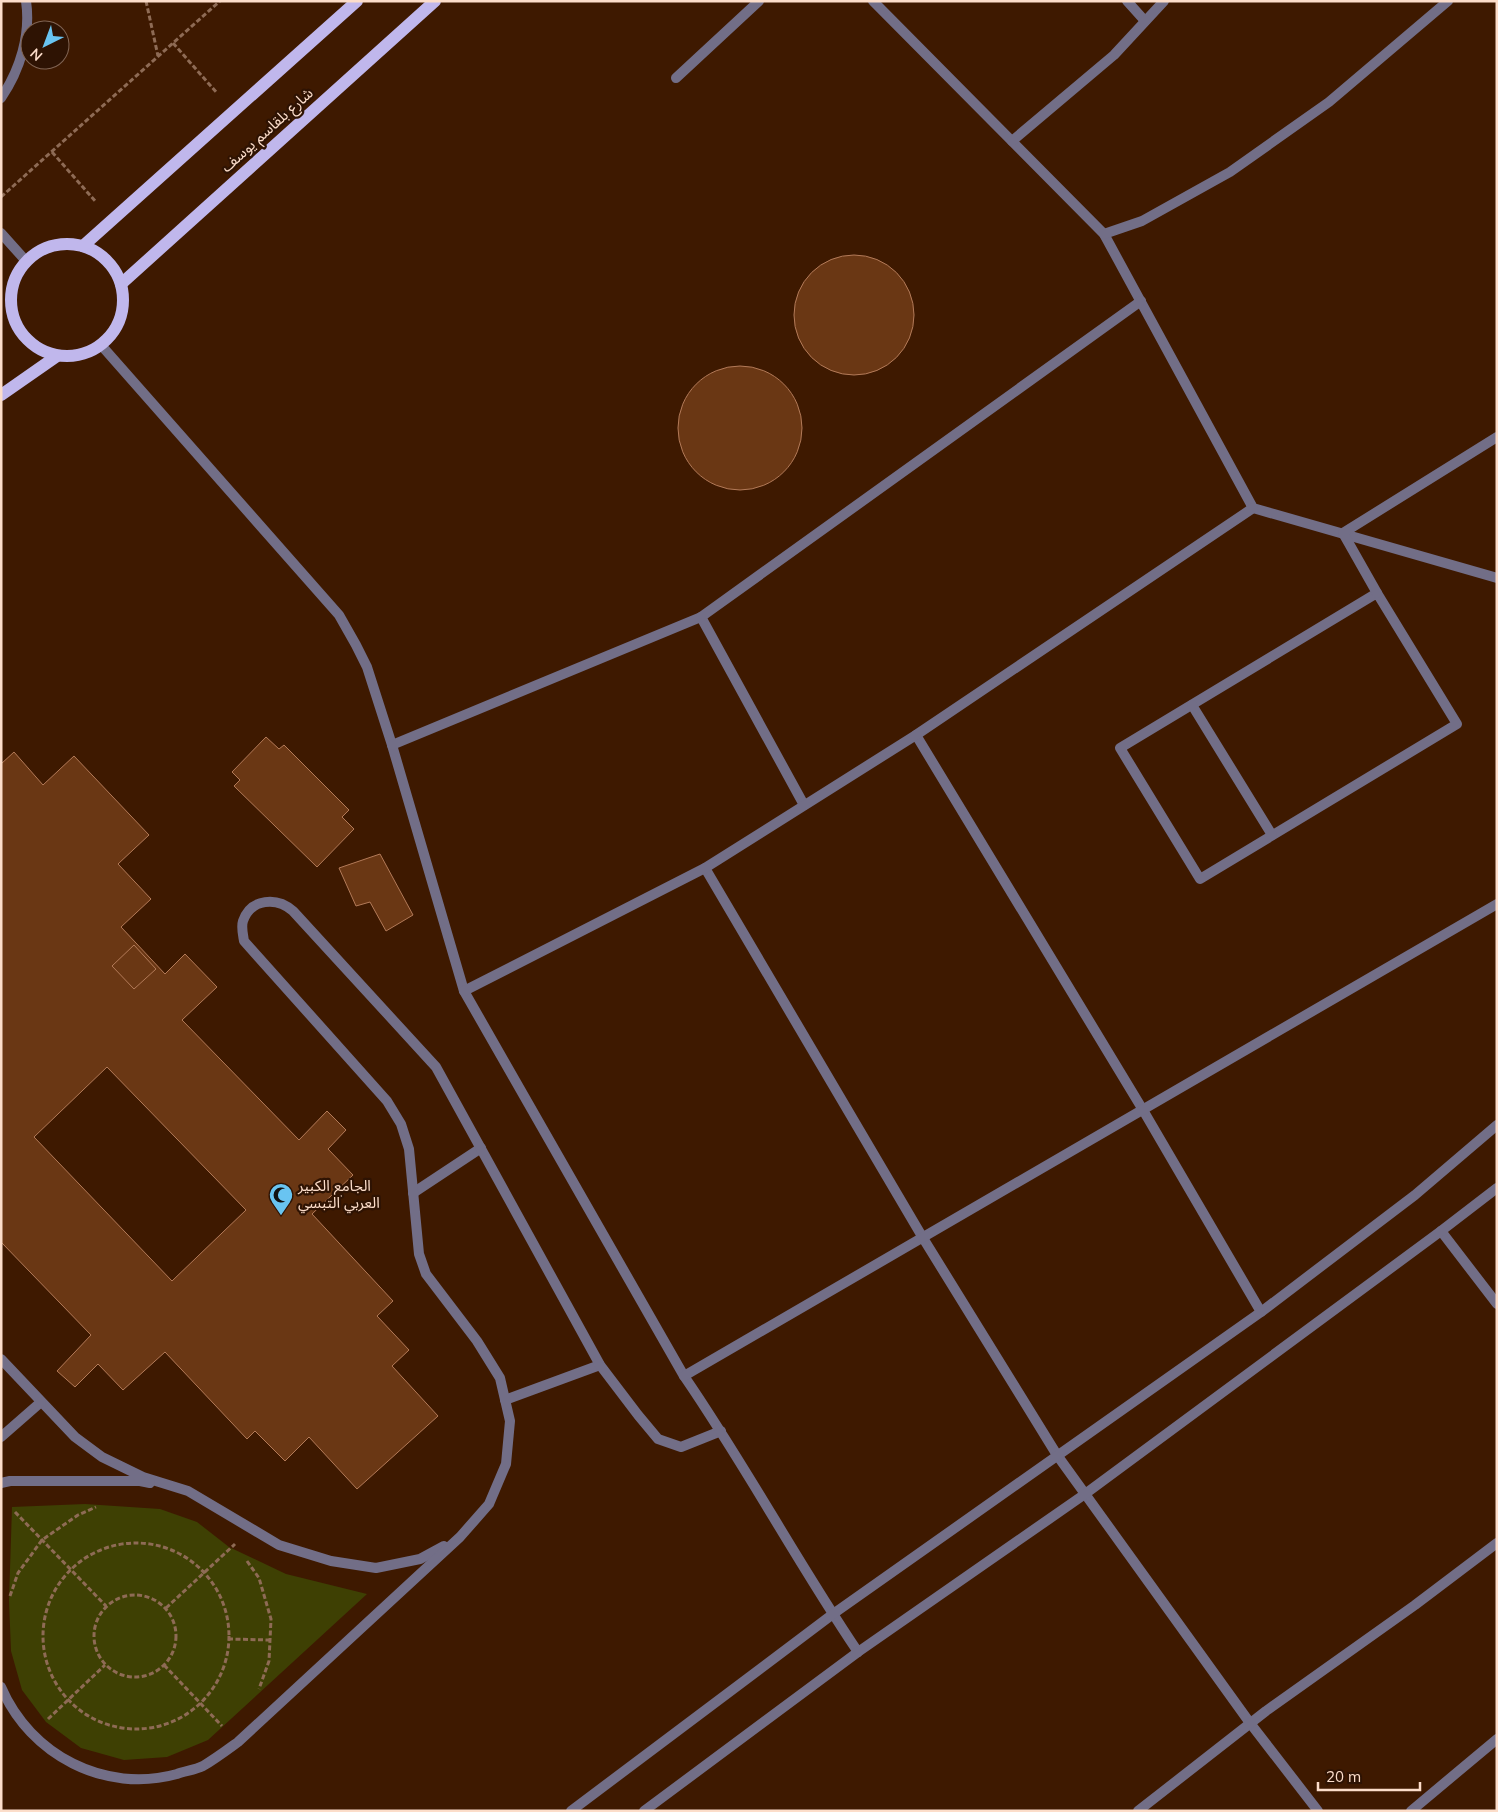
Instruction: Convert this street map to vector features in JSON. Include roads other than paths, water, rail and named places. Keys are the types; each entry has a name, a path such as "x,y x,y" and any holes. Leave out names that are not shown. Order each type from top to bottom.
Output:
{"main road":[{"path":"83,246 357,1"},
{"name":"شارع بلقاسم يوسف","path":"121,284 435,1"},
{"path":"65,243 83,246 99,254 113,267 121,284 124,303 120,322 110,338 94,350 76,357 57,356 39,350 24,338 6,309 19,269 26,261 47,247 65,243"},
{"path":"1,396 57,356"}],"street":[{"path":"1,98 12,82 23,50 29,16 26,1"},
{"path":"676,78 759,1"},
{"path":"873,1 1104,234 1253,508 1497,578"},
{"path":"1127,1 1146,21"},
{"path":"1012,141 1114,55 1164,1"},
{"path":"1104,234 1142,221 1230,172 1329,102 1448,1"},
{"path":"1,233 26,261"},
{"path":"392,746 701,617 1141,301"},
{"path":"101,345 339,615 367,667 464,991 684,1376 722,1431 858,1652"},
{"path":"1343,533 1497,437"},
{"path":"464,991 705,868 916,735 1253,508"},
{"path":"1343,533 1377,593 1457,724 1200,879 1120,748 1377,593"},
{"path":"701,617 804,805"},
{"path":"1192,704 1272,835"},
{"path":"916,735 1143,1110 1261,1312"},
{"path":"705,868 923,1238 1057,1455 1250,1723 1318,1811"},
{"path":"1,1687 9,1706 31,1735 68,1762 112,1778 158,1779 202,1767 238,1742 460,1537 489,1504 506,1464 510,1421 500,1378 477,1341 426,1274 419,1254 409,1149 401,1124 387,1101 244,941 243,922 253,907 261,902 278,902 286,905 293,911 436,1067 600,1366 658,1439 681,1447 722,1431"},
{"path":"684,1376 1497,904"},
{"path":"571,1811 833,1614 1261,1312 1415,1195 1497,1125"},
{"path":"413,1194 481,1148"},
{"path":"644,1811 858,1652 1085,1494 1497,1188"},
{"path":"1441,1231 1497,1304"},
{"path":"1,1359 75,1437 102,1457 143,1477 188,1491 279,1545 331,1561 376,1568 420,1559 460,1537"},
{"path":"505,1400 600,1366"},
{"path":"1,1437 42,1402"},
{"path":"1,1483 10,1481 140,1481 188,1491"},
{"path":"1143,1809 1250,1723 1497,1543"},
{"path":"1411,1811 1497,1739"}],"place":[{"name":"الجامع الكبير العربي التبسي","path":"281,1216"}]}
